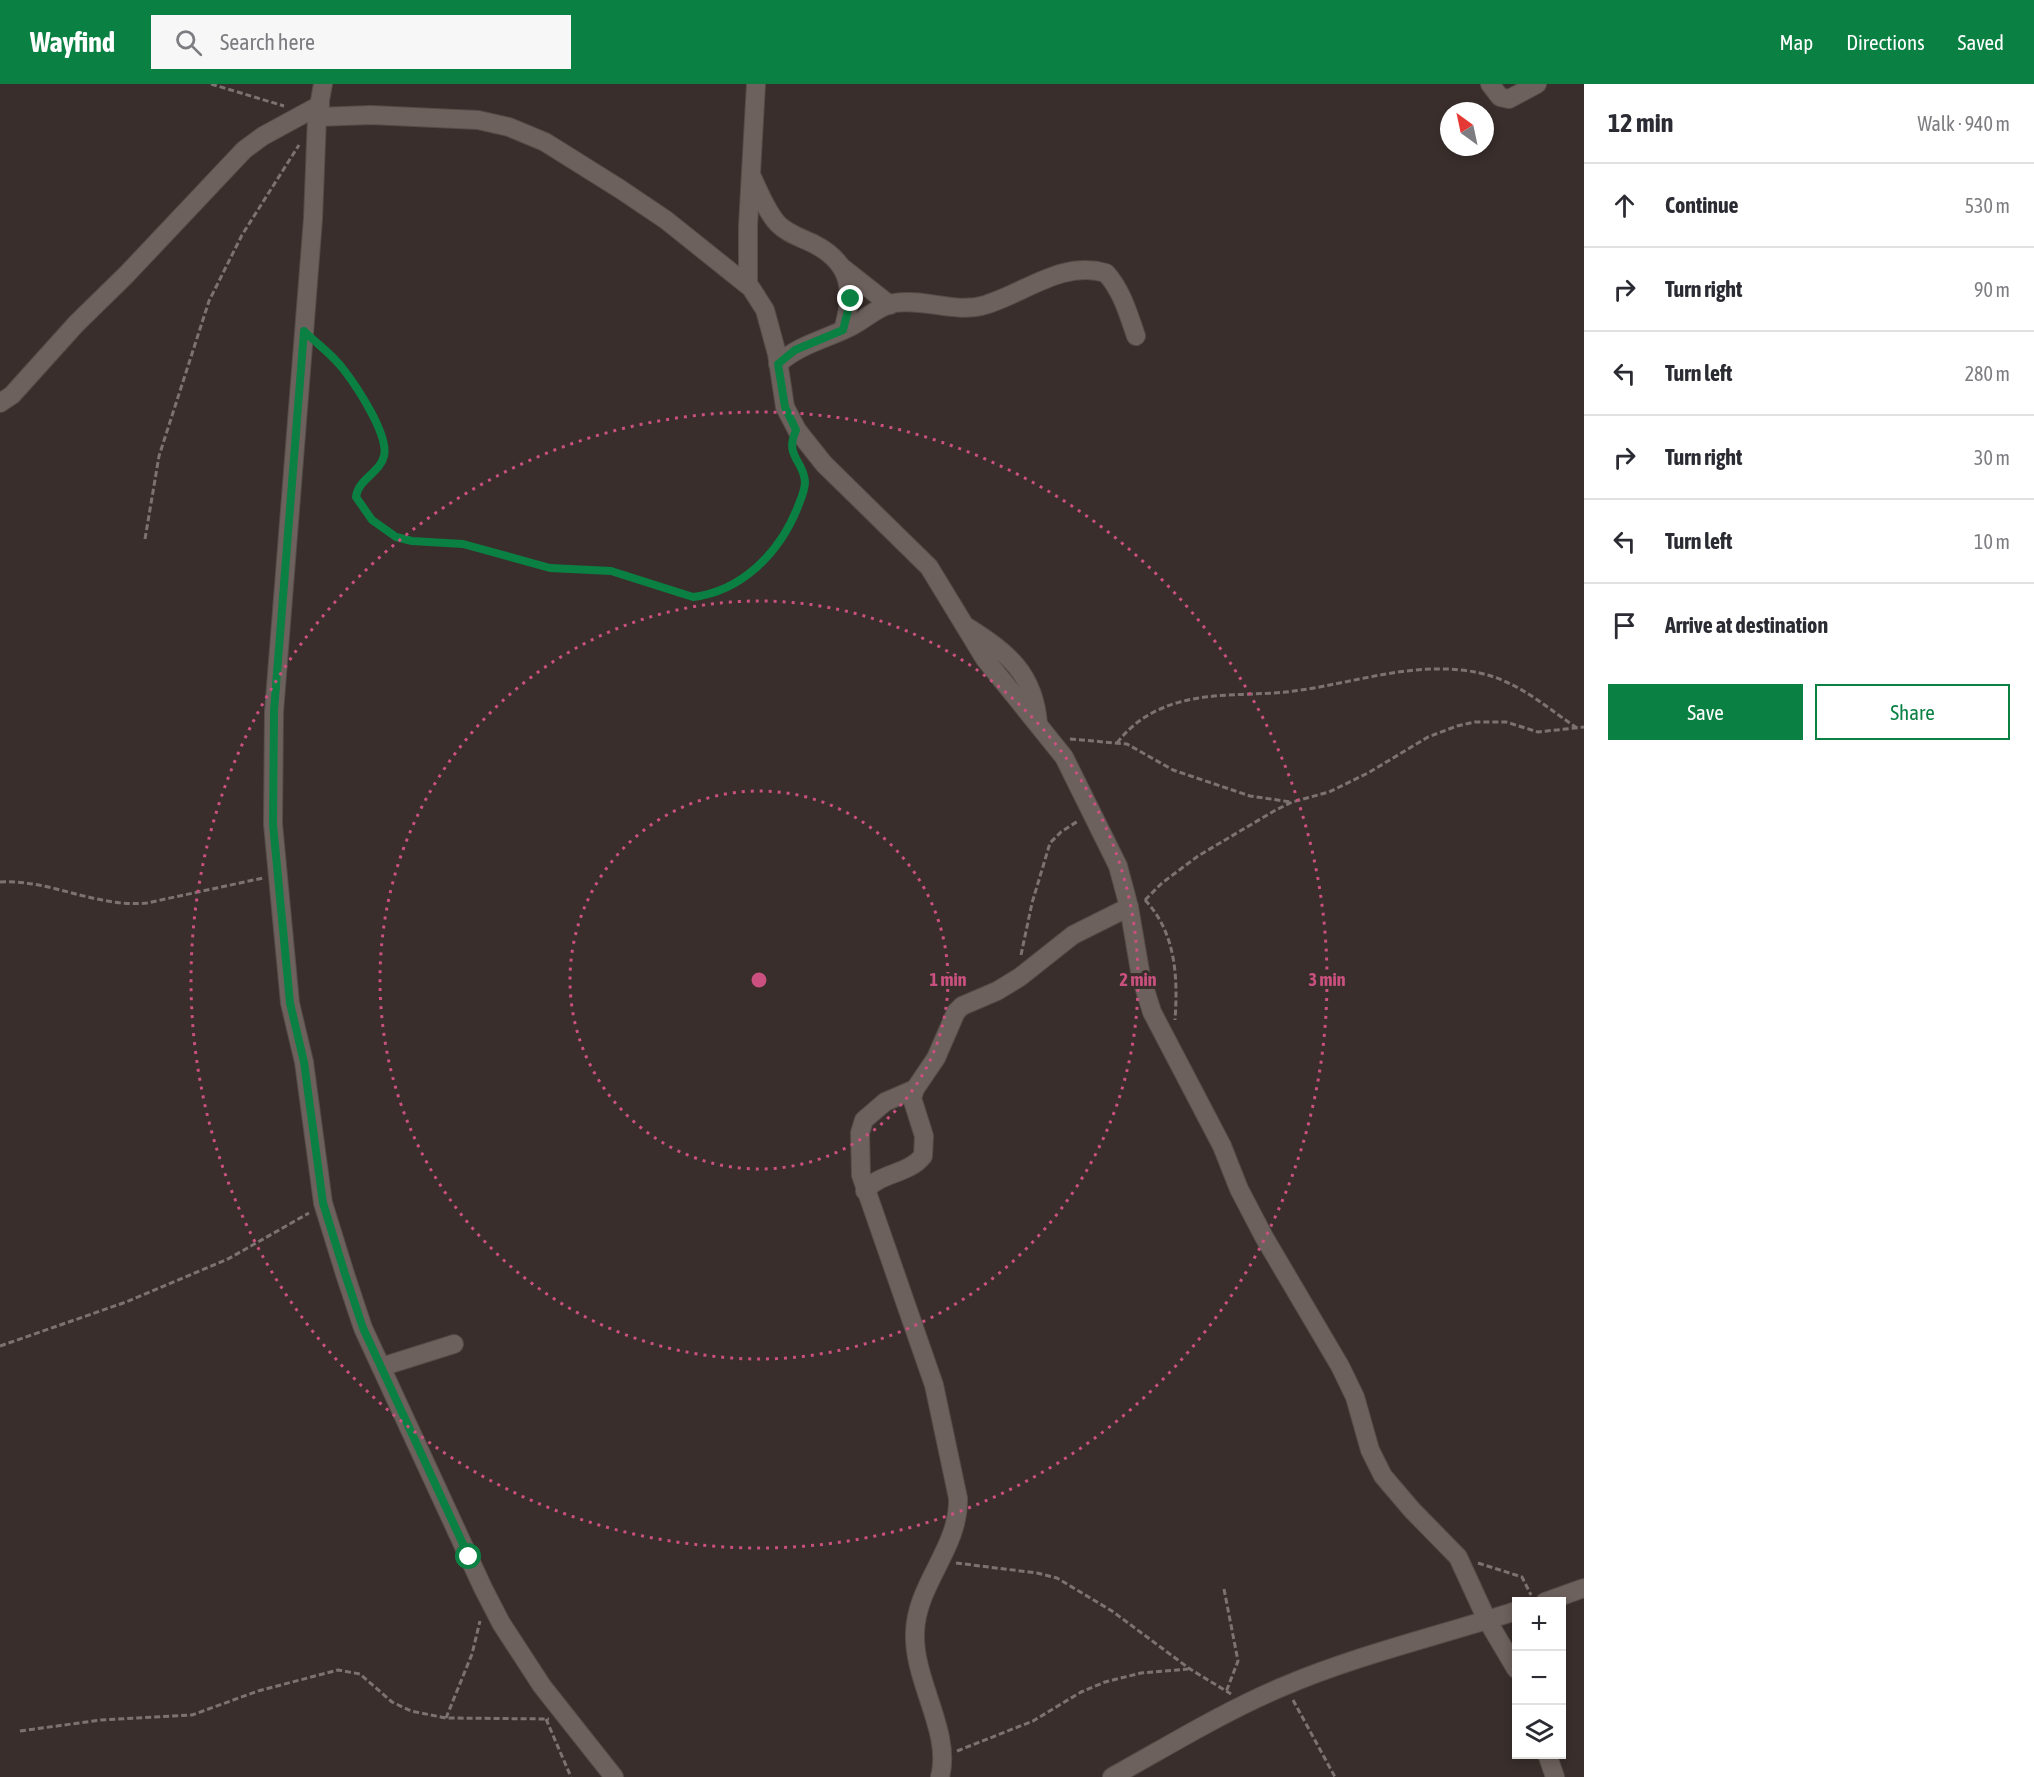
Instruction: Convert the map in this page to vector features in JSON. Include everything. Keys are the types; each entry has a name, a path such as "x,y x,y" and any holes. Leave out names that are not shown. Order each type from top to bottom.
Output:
{"street":[{"path":"323,84 314,111 313,219 274,711 273,824 290,1003 304,1062 323,1203 363,1328 483,1588 520,1655 614,1777"},
{"path":"748,285 756,84"},
{"path":"1490,84 1500,97 1509,99 1537,84"},
{"path":"0,403 12,395 76,324 127,274 244,150 263,136 314,111 478,120 509,127 545,142 620,189 666,220 748,285 765,310 778,364 785,407 796,430 824,464 929,567 998,678 1064,757 1111,849 1122,879 1137,904 1141,977 1152,1012 1222,1146 1239,1189 1264,1237 1340,1366 1355,1396 1370,1450 1383,1476 1412,1510 1458,1557 1487,1620 1512,1662"},
{"path":"751,175 776,222 796,236 816,245 838,265 890,304"},
{"path":"838,265 851,289 843,330"},
{"path":"778,364 795,350 843,330 890,304 906,303 966,308 986,305 1060,274 1095,269 1106,273 1113,280 1123,298 1136,336"},
{"path":"865,1191 872,1183 905,1169 923,1156 924,1136 912,1098 915,1089 936,1058 956,1012 962,1006 997,992 1073,935 1137,904"},
{"path":"915,1089 885,1102 861,1126 861,1175 924,1354 950,1454 958,1512 954,1530 938,1562 918,1614 914,1642 919,1671 944,1756 940,1777"},
{"path":"381,1367 454,1344"},
{"path":"1564,1597 1580,1593"},
{"path":"1112,1777 1244,1703 1284,1686 1371,1654 1512,1612"},
{"path":"1548,1759 1555,1777"}],"path":[{"path":"211,84 314,111"},
{"path":"145,538 159,456 209,301 242,235 300,143"},
{"path":"304,331 344,369 382,436 385,447 383,459 358,488 358,501 379,527 396,537 412,541 463,544 550,568 611,571 693,597 703,595 755,570 769,558 787,530 803,494 805,482 792,448 796,430"},
{"path":"1117,743 1128,729 1149,714 1181,701 1293,692 1423,669 1461,670 1500,678 1522,688 1577,728"},
{"path":"1137,904 1198,856 1292,802 1329,792 1368,773 1428,737 1475,722 1506,722 1538,732 1584,727"},
{"path":"1044,731 1138,748 1173,770 1250,796 1292,802"},
{"path":"1015,980 1032,903 1052,838 1093,812"},
{"path":"0,882 35,885 103,902 128,905 279,875"},
{"path":"1122,879 1137,904 1166,928 1173,952 1175,1018 1168,1045"},
{"path":"0,1346 126,1302 228,1258 275,1234 323,1203"},
{"path":"1458,1557 1522,1577 1532,1597"},
{"path":"938,1562 999,1568 1057,1578 1112,1611 1190,1668 1244,1703"},
{"path":"446,1718 479,1633 483,1588"},
{"path":"1217,1719 1238,1661 1224,1589"},
{"path":"944,1756 1033,1721 1081,1692 1105,1682 1141,1673 1190,1668"},
{"path":"20,1731 101,1720 192,1715 258,1691 338,1670 360,1674 402,1708 446,1718 546,1719 565,1716"},
{"path":"1284,1686 1335,1777"},
{"path":"546,1719 571,1777"}],"route":[{"path":"469,1557 441,1492 363,1328 345,1274 323,1203 304,1062 290,1003 273,824 274,711 304,331 344,369 382,436 385,447 383,459 379,467 358,488 356,497 372,520 386,533 412,541 463,544 550,568 592,568 611,571 693,597 738,580 755,570 769,558 787,530 803,494 805,482 794,457 792,441 796,430 785,407 778,364 795,350 805,345 815,344 843,330 851,299"}]}
